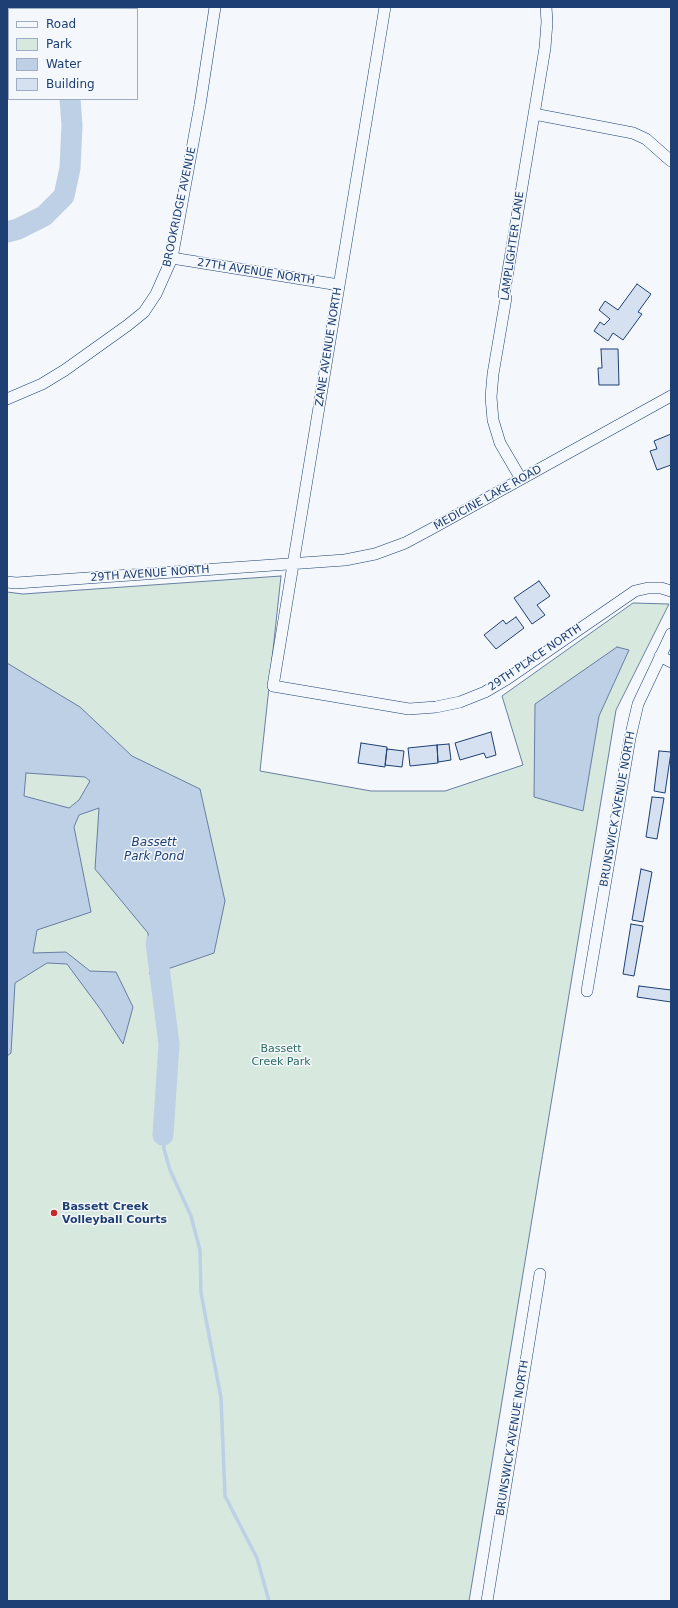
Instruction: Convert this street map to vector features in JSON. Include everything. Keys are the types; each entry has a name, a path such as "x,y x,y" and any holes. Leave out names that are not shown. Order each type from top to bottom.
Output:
{"street":[{"name":"BROOKRIDGE AVENUE","path":"7,399 42,384 65,370 144,312 156,294 172,258 199,113 215,7"},
{"name":"ZANE AVENUE NORTH","path":"273,686 385,7"},
{"name":"LAMPLIGHTER LANE","path":"520,479 500,443 493,420 491,397 493,374 506,298 504,295 545,48 547,22 546,7"},
{"path":"534,114 633,132 646,139 671,161"},
{"name":"27TH AVENUE NORTH","path":"172,258 339,285"},
{"name":"MEDICINE LAKE ROAD","path":"293,564 345,560 375,554 405,543 671,396"},
{"name":"29TH AVENUE NORTH","path":"7,582 16,583 293,564"},
{"name":"29TH PLACE NORTH","path":"273,686 409,708 436,707 460,702 485,692 507,679 636,591 648,588 661,588 671,591"},
{"name":"BRUNSWICK AVENUE NORTH","path":"587,991 630,738 638,704 671,634"},
{"path":"660,656 671,662"},
{"name":"BRUNSWICK AVENUE NORTH","path":"487,1601 540,1274"}],"green space":[{"name":"Bassett Creek Park","path":"281,576 260,771 371,791 445,791 523,765 502,696 633,603 669,604 616,710 469,1601 7,1601 7,592 23,594"}],"water":[{"path":"617,647 629,650 599,716 583,811 534,797 535,704"},
{"name":"Bassett Park Pond","path":"7,663 80,707 132,756 200,789 225,901 214,953 150,975 148,933 95,869 99,808 79,815 74,827 91,912 37,930 33,953 66,952 90,971 116,972 133,1007 123,1044 101,1010 67,964 47,963 15,983 11,1053 7,1056","holes":["26,773 85,777 90,781 79,800 69,808 24,796"]}],"building":[{"path":"637,284 651,294 638,312 642,314 623,340 613,333 608,341 594,331 600,322 604,325 610,319 599,310 605,301 618,310"},
{"path":"601,349 618,349 619,385 599,385 598,368 602,368"},
{"path":"671,434 671,465 657,470 650,451 657,449 654,441"},
{"path":"539,581 550,596 537,605 545,615 532,624 514,598"},
{"path":"516,617 524,628 496,649 484,635 503,620 506,624"},
{"path":"491,732 496,755 486,758 484,753 460,760 455,743"},
{"path":"361,743 387,747 385,767 358,763"},
{"path":"449,744 451,760 438,762 437,745"},
{"path":"437,745 438,763 410,766 408,748"},
{"path":"387,749 404,751 402,767 385,765"},
{"path":"659,751 671,752 665,793 654,791"},
{"path":"652,797 664,798 657,839 646,837"},
{"path":"641,869 652,872 643,922 632,920"},
{"path":"631,924 643,926 634,976 623,974"},
{"path":"639,986 671,990 671,1002 637,997"}],"waterway":[{"path":"7,232 18,229 44,216 64,196 70,168 72,125 70,100"},
{"path":"156,943 169,1044 163,1135"},
{"path":"163,1135 164,1149 170,1170 191,1216 200,1250 201,1293 221,1398 225,1496 257,1558 269,1601"}],"place":[{"name":"Bassett Creek Volleyball Courts","path":"54,1213"}]}
